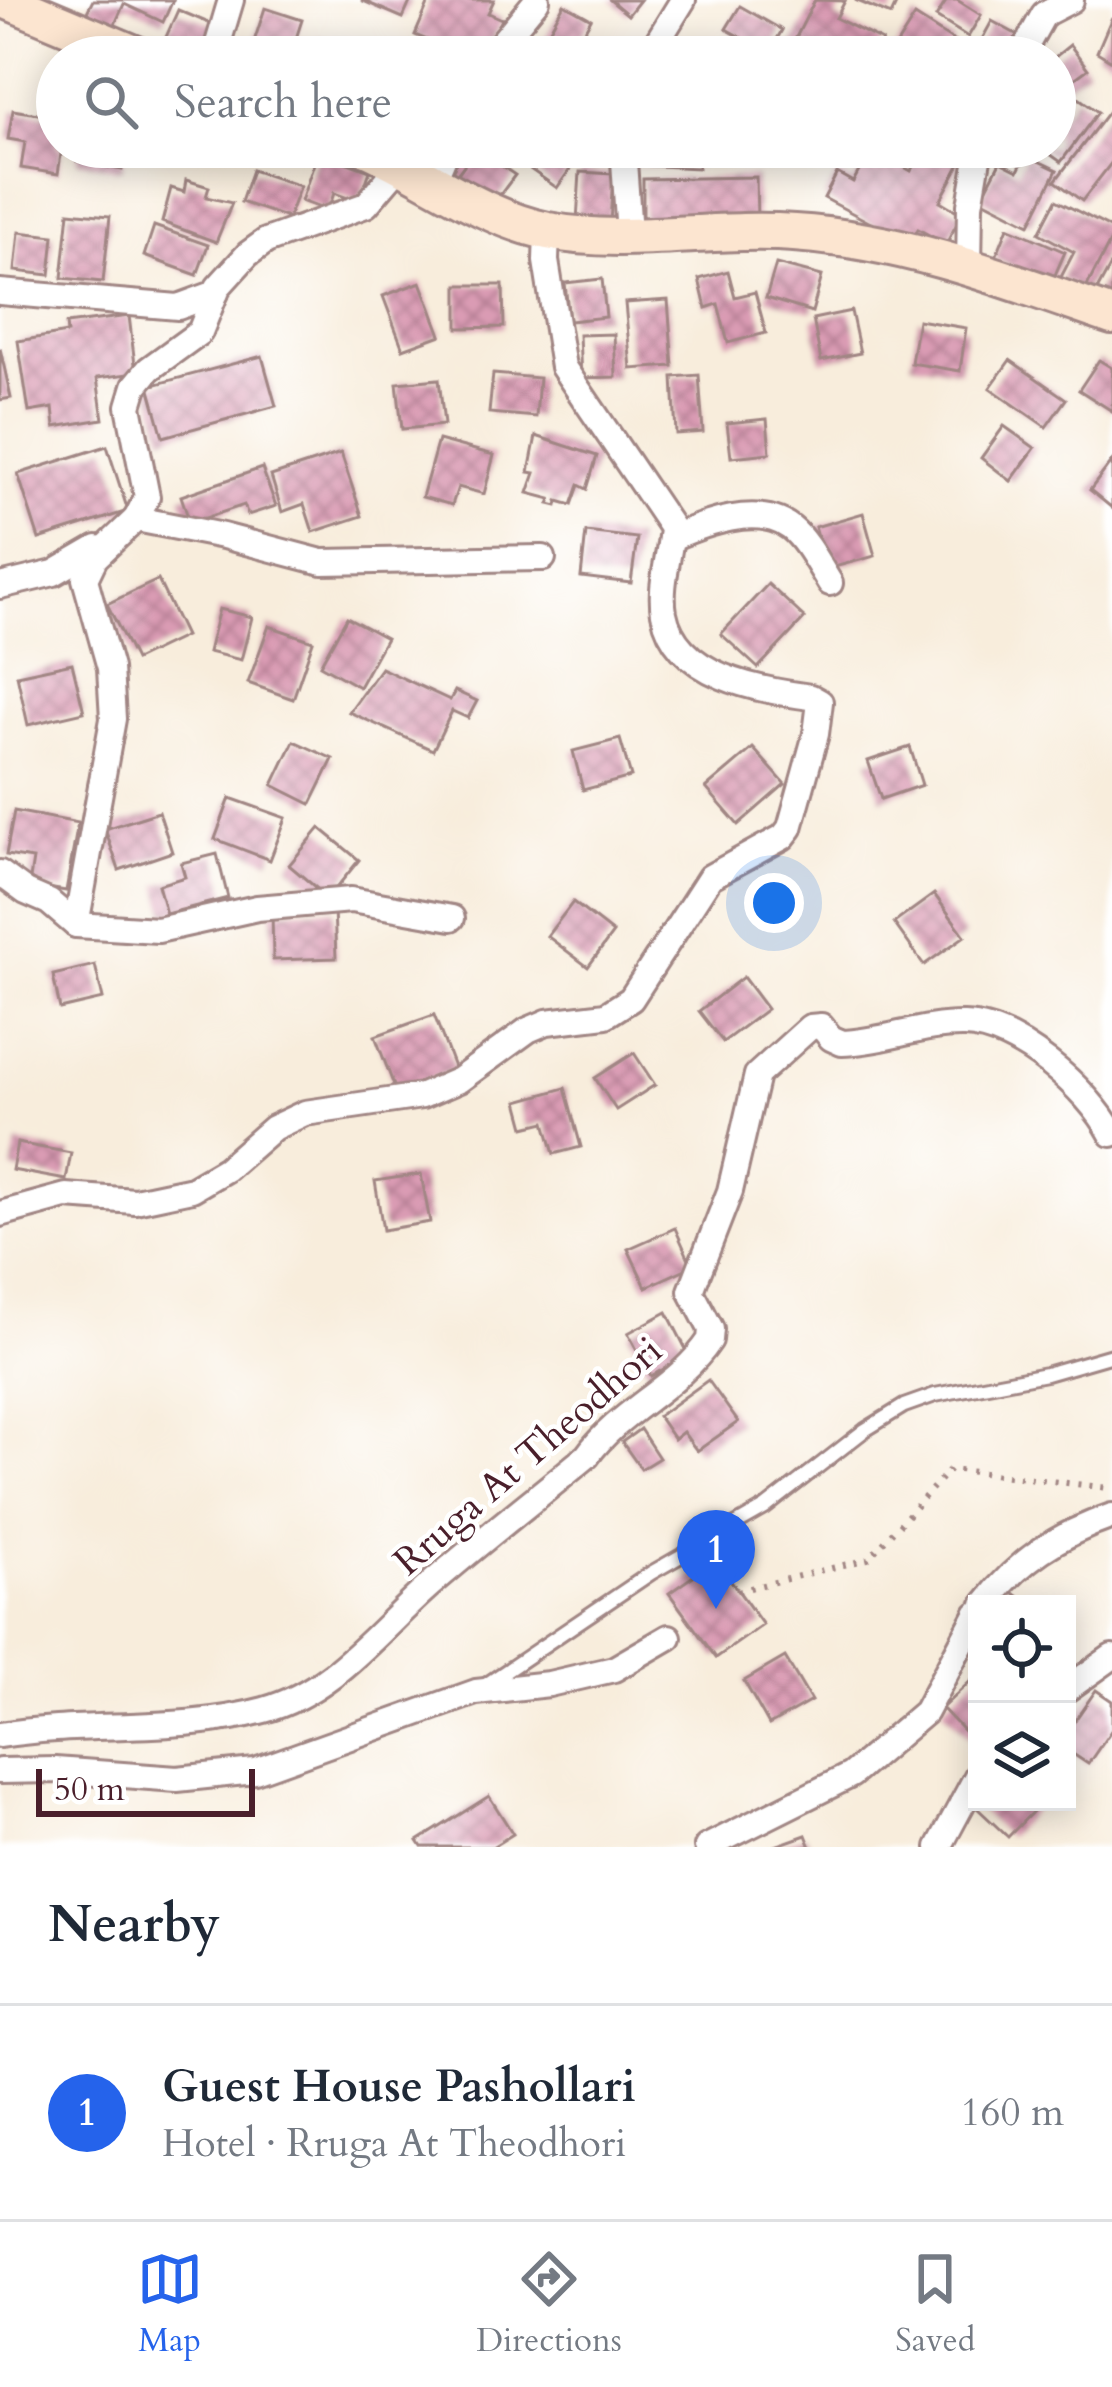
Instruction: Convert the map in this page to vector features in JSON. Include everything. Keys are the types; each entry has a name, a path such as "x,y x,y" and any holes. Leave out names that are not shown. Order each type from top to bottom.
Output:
{"street":[{"path":"6,0 92,36"},
{"path":"220,36 231,0"},
{"path":"507,36 537,0"},
{"path":"661,36 683,0"},
{"path":"1032,36 1044,14 1059,2"},
{"path":"76,925 113,719 110,668 85,579 95,558 146,504 130,398 141,376 200,332 215,293 256,246 366,205 398,168"},
{"path":"410,168 523,224 547,231 793,232 854,240 969,267 1112,316"},
{"path":"433,182 439,168"},
{"path":"624,168 628,234"},
{"path":"969,267 976,168"},
{"path":"0,1214 66,1196 135,1201 192,1189 226,1169 273,1128 305,1113 400,1101 442,1089 528,1030 548,1022 606,1015 631,999 710,877 783,838 790,829 821,707 811,697 730,681 697,662 665,618 664,581 672,528 563,368 546,261 547,231"},
{"path":"0,292 178,307 215,293"},
{"path":"671,538 717,521 771,520 791,528 830,583"},
{"path":"0,586 54,573 128,526 223,536 322,562 543,558"},
{"path":"0,873 49,902 76,925 158,930 257,908 351,900 452,918"},
{"name":"Rruga At Theodhori","path":"0,1735 209,1720 270,1708 296,1696 339,1670 428,1586 587,1456 601,1435 659,1393 710,1340 711,1329 691,1291 730,1192 753,1084 762,1068 810,1027 821,1026 842,1042 946,1026 986,1028 1059,1071 1080,1090 1112,1134"},
{"path":"992,1595 1012,1568 1112,1516"},
{"path":"707,1847 851,1775 925,1712 968,1631"},
{"path":"0,1771 177,1779 233,1775 280,1764 476,1692 614,1670 669,1637"},
{"path":"1076,1683 1112,1658"},
{"path":"939,1847 968,1793"}],"lane":[{"path":"476,1692 651,1573 766,1508 887,1415 935,1395 1046,1374 1112,1355"}],"path":[{"path":"738,1591 868,1559 950,1469 1112,1488"}],"building":[{"path":"93,0 173,0 163,22 124,4 111,33 83,20"},
{"path":"361,0 411,0 403,18"},
{"path":"430,0 494,0 488,13 502,19 494,36 415,35"},
{"path":"610,0 640,0 628,15"},
{"path":"815,0 845,1 836,18 872,36 797,36"},
{"path":"855,0 898,0 891,15"},
{"path":"947,0 957,0 981,15 969,36 936,17"},
{"path":"564,4 591,19 581,36 546,36"},
{"path":"740,6 782,30 779,36 739,36 726,29"},
{"path":"265,8 302,20 297,36 256,36"},
{"path":"178,10 216,26 211,36 167,36"},
{"path":"915,16 946,36 902,36"},
{"path":"1112,17 1112,61 1097,52"},
{"path":"992,21 1019,36 984,36"},
{"path":"1076,53 1088,69 1076,78"},
{"path":"1076,96 1098,112 1076,142"},
{"path":"1112,107 1112,162 1082,201 1055,181 1065,168 1076,168 1076,154"},
{"path":"13,110 36,114 36,168 59,168 58,174 21,168 25,142 8,139"},
{"path":"312,168 370,171 359,202 334,193 328,211 301,201"},
{"path":"462,168 504,168 515,175 494,203 456,176"},
{"path":"528,168 571,168 557,188"},
{"path":"861,168 958,168 940,201 962,214 946,244 918,229 910,244 824,198 837,173 853,182"},
{"path":"997,168 1057,170 1030,224 981,199"},
{"path":"252,170 300,186 288,218 241,202"},
{"path":"580,172 613,174 610,223 577,221"},
{"path":"756,177 757,221 643,222 643,179"},
{"path":"186,180 209,187 206,197 232,203 216,242 162,222 171,188 184,192"},
{"path":"1056,200 1112,229 1112,238 1084,292 1060,279 1074,252 1039,233"},
{"path":"69,212 110,216 103,282 62,278"},
{"path":"154,226 208,245 197,275 144,256"},
{"path":"1008,227 1065,252 1051,284 995,259"},
{"path":"19,232 54,236 50,275 15,271"},
{"path":"1112,263 1112,303 1095,294"},
{"path":"776,264 822,276 812,312 766,298"},
{"path":"728,271 735,297 755,292 766,333 728,343 718,304 706,308 699,279"},
{"path":"602,279 606,317 569,321 565,283"},
{"path":"421,282 441,335 403,349 383,296"},
{"path":"458,285 503,285 504,327 458,328"},
{"path":"668,300 673,366 631,369 625,303"},
{"path":"851,311 860,353 821,361 813,319"},
{"path":"129,316 136,373 97,378 103,419 55,427 53,408 29,412 18,341 67,333 66,324"},
{"path":"918,320 966,328 960,371 911,363"},
{"path":"614,334 616,377 581,378 579,335"},
{"path":"0,348 11,398 0,400"},
{"path":"262,356 276,406 163,437 149,386"},
{"path":"1010,360 1066,399 1046,427 990,388"},
{"path":"1099,360 1112,368 1112,411 1079,390"},
{"path":"493,374 539,378 536,417 489,413"},
{"path":"699,375 703,432 676,434 673,377"},
{"path":"439,379 444,425 402,429 397,383"},
{"path":"767,419 770,453 731,457 727,423"},
{"path":"1004,426 1035,448 1011,481 981,458"},
{"path":"536,436 597,456 587,489 579,485 572,505 549,504 551,499 528,493 535,473 529,472"},
{"path":"438,440 494,455 484,494 458,487 452,505 422,497"},
{"path":"107,446 128,511 39,539 18,474"},
{"path":"341,453 362,516 313,532 304,504 282,512 271,476"},
{"path":"1112,461 1112,508 1090,490"},
{"path":"262,468 276,506 248,515 244,505 190,523 181,496"},
{"path":"863,513 875,556 827,569 815,527"},
{"path":"586,532 637,538 631,583 581,577"},
{"path":"158,580 185,636 135,660 107,604"},
{"path":"768,584 805,618 758,668 721,634"},
{"path":"219,609 252,617 241,660 208,652"},
{"path":"347,617 386,638 359,687 320,665"},
{"path":"269,626 313,641 293,699 248,683"},
{"path":"72,663 84,712 28,725 17,675"},
{"path":"381,668 450,700 455,691 477,701 468,718 452,711 433,750 349,712"},
{"path":"620,739 631,777 583,790 573,751"},
{"path":"294,741 333,759 311,804 273,785"},
{"path":"910,747 922,785 881,799 868,761"},
{"path":"753,748 785,784 738,825 706,788"},
{"path":"230,798 286,818 270,860 215,839"},
{"path":"14,811 78,823 66,891 29,885 33,859 6,855"},
{"path":"159,812 172,852 119,870 105,829"},
{"path":"320,828 359,860 328,898 289,865"},
{"path":"217,854 228,898 166,914 158,885 185,877 181,863"},
{"path":"934,894 965,936 924,965 894,923"},
{"path":"573,902 613,933 588,967 547,936"},
{"path":"334,909 336,958 273,960 272,911"},
{"path":"95,965 103,999 60,1009 53,975"},
{"path":"743,977 767,1009 723,1042 699,1011"},
{"path":"434,1015 455,1070 396,1091 375,1036"},
{"path":"634,1053 655,1085 616,1110 595,1078"},
{"path":"565,1088 581,1147 554,1154 545,1122 525,1127 518,1101"},
{"path":"17,1143 71,1153 66,1180 12,1170"},
{"path":"421,1174 430,1222 383,1230 375,1181"},
{"path":"675,1228 692,1266 646,1287 628,1249"},
{"path":"667,1312 689,1355 651,1376 628,1333"},
{"path":"708,1380 738,1422 697,1451 683,1432 674,1439 658,1416"},
{"path":"640,1429 659,1458 641,1469 622,1442"},
{"path":"716,1560 763,1625 716,1658 669,1593"},
{"path":"785,1657 811,1701 769,1725 744,1681"},
{"path":"968,1683 968,1735 942,1708"},
{"path":"1096,1690 1112,1701 1112,1729 1088,1764 1076,1756 1076,1719"},
{"path":"489,1796 513,1834 492,1847 422,1847 418,1841"},
{"path":"980,1811 1033,1811 1008,1837"},
{"path":"806,1835 811,1847 775,1847 775,1846"}],"place":[{"name":"Guest House Pashollari","path":"716,1609"}]}
